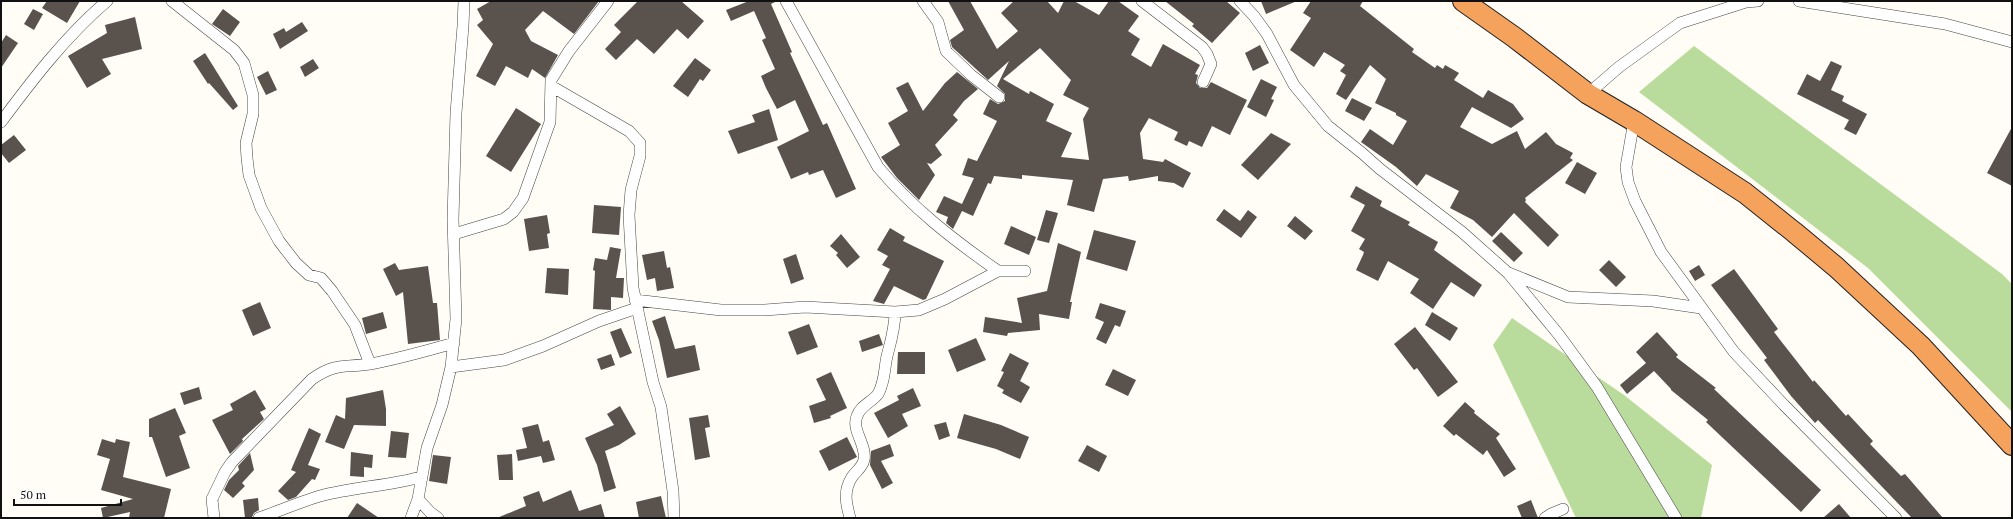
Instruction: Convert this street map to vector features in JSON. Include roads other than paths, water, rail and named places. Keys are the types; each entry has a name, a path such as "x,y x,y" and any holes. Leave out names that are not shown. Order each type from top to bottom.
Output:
{"highway":[{"path":"1463,1 1514,37 1588,94 1634,121 1745,193 1836,267 1921,346 2012,445"}],"street":[{"path":"1,122 66,42 88,18 107,1"},
{"path":"172,1 234,50 244,63 253,95 253,114 246,143 247,158 249,175 261,208 279,241 296,263 309,275 321,278 332,291 355,325 370,364"},
{"path":"412,518 418,499 427,448 442,405 451,368 454,343 456,320 454,234 456,113 464,1"},
{"path":"454,234 504,219 513,212 523,198 550,122 551,80 569,51 608,1"},
{"path":"786,1 878,167 898,192 969,251 998,271"},
{"path":"923,1 938,22 946,50 970,75 999,97"},
{"path":"1142,1 1202,47 1211,64 1204,82"},
{"path":"1240,1 1254,16 1267,34 1294,86 1328,126 1380,169 1462,232 1508,273 1559,335 1597,387 1676,518"},
{"path":"1588,94 1619,67 1680,23 1746,2 1758,1"},
{"path":"1799,1 1945,24 2012,42"},
{"path":"551,86 629,131 640,144 640,156 631,190 629,215 633,260 633,288 653,382 661,407 674,491 674,518"},
{"path":"1634,121 1626,167 1628,182 1635,201 1661,252 1734,352 1784,405 1896,518"},
{"path":"451,368 504,360 544,346 636,304 721,310 765,310 805,307 895,312 918,310 932,305 998,271 1025,271"},
{"path":"1508,273 1568,296 1653,301 1701,308"},
{"path":"850,518 845,496 846,488 852,477 860,469 864,459 855,422 857,415 865,405 876,397 885,379 888,355 895,328 895,312"},
{"path":"214,518 212,499 225,472 232,462 312,379 326,369 341,366 370,364 454,343"},
{"path":"259,518 321,496 362,487 393,484 421,477"},
{"path":"418,499 438,518"},
{"path":"1545,518 1563,509"}]}
